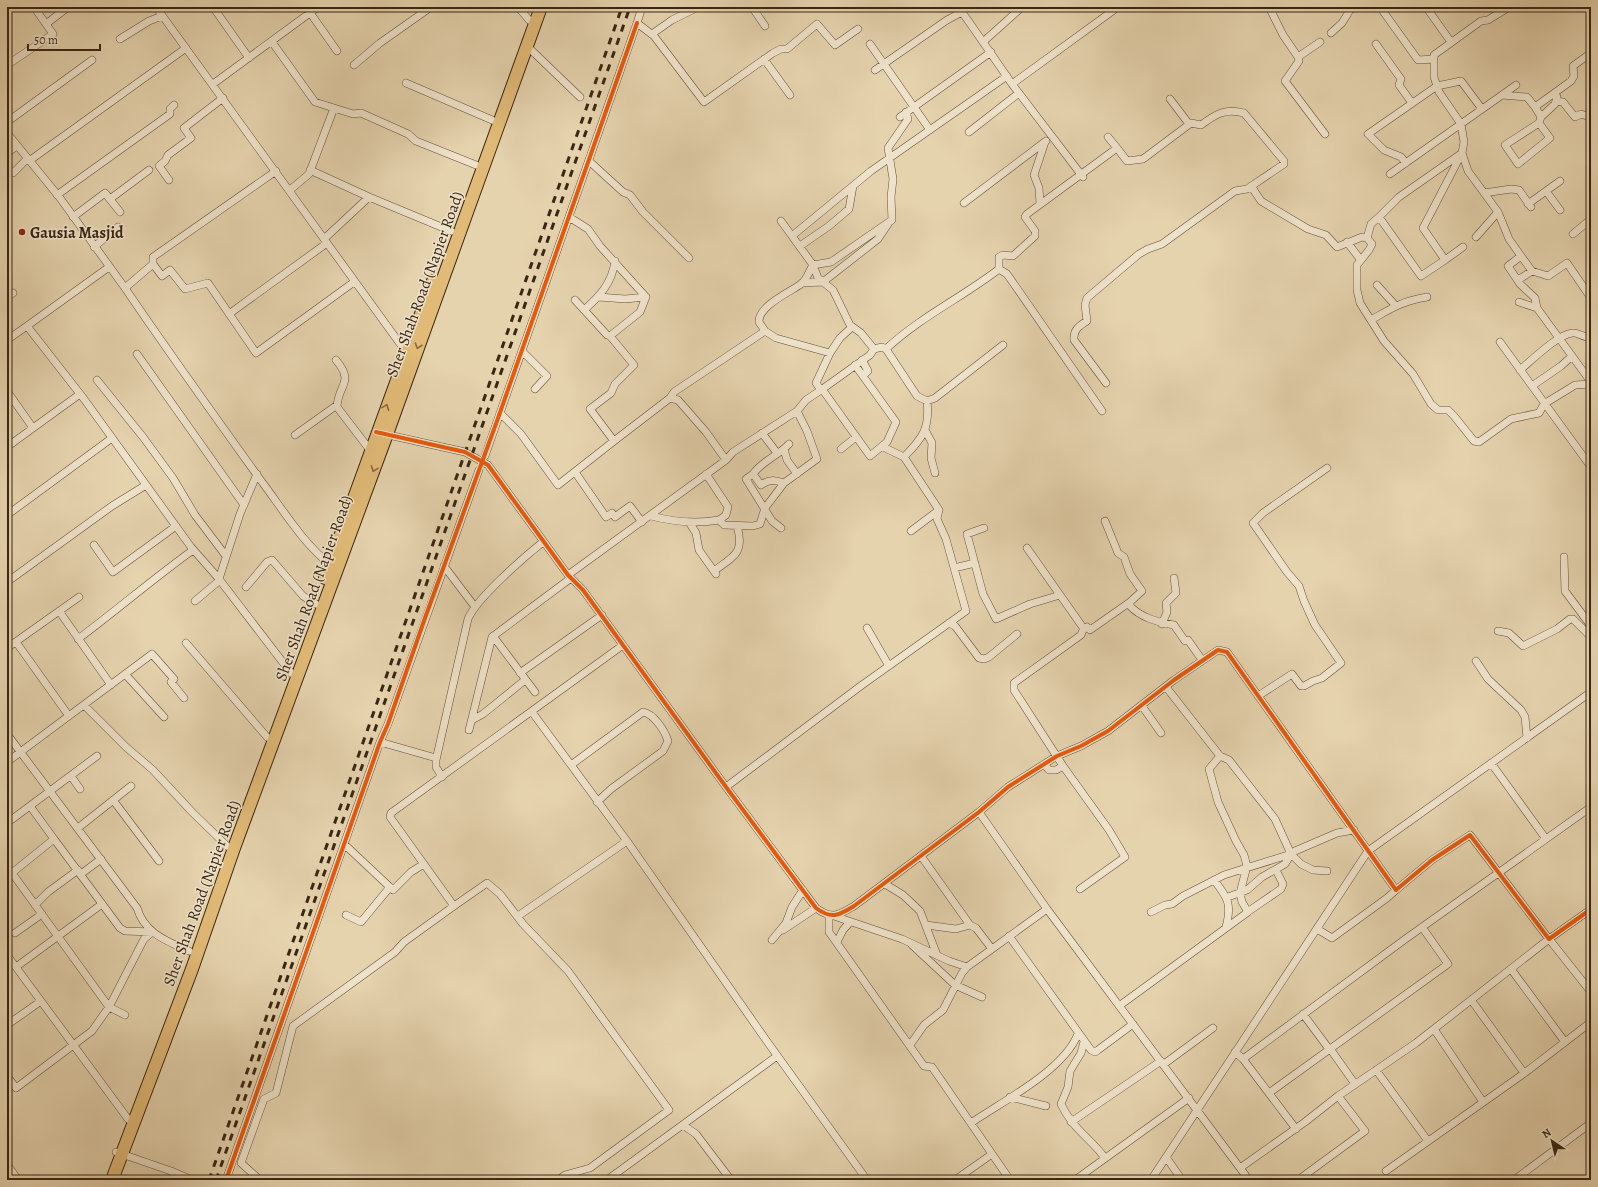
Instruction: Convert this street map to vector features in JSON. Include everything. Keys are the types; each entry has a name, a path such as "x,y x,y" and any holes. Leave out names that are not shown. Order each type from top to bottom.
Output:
{"main road":[{"name":"Sher Shah Road (Napier Road)","path":"112,1180 128,1119 188,967 189,951 231,847 267,737 370,450 382,433 406,352 533,7"},
{"name":"Sher Shah Road (Napier Road)","path":"104,1180 119,1152 188,967 382,433 528,46 541,7"}],"street":[{"path":"7,65 53,34 34,7"},
{"path":"46,24 68,7"},
{"path":"156,7 406,352"},
{"path":"213,7 249,58"},
{"path":"213,84 272,42 308,10 318,7"},
{"path":"354,65 380,43 430,7"},
{"path":"518,7 529,20"},
{"path":"484,456 642,7"},
{"path":"652,34 672,20 698,7"},
{"path":"752,7 765,26"},
{"path":"983,42 1022,7"},
{"path":"1012,84 1118,7"},
{"path":"1331,33 1342,23 1350,10 1355,7"},
{"path":"1380,7 1418,60 1434,59"},
{"path":"1426,7 1451,42"},
{"path":"1445,260 1423,228 1462,153 1464,142 1461,124 1437,86 1434,77 1434,54 1481,21 1488,20 1509,7"},
{"path":"1272,8 1283,35 1298,57 1299,61 1285,81 1325,134"},
{"path":"308,10 337,51"},
{"path":"875,70 947,20 964,10 983,42 1012,84 1082,175"},
{"path":"120,39 149,21 162,16"},
{"path":"636,23 652,34 704,102 764,59 781,50 787,49 817,24 835,45 858,29"},
{"path":"272,42 315,102 353,114 361,113 408,134 416,141 476,165"},
{"path":"1298,57 1320,42"},
{"path":"870,44 930,130"},
{"path":"1376,44 1401,80 1399,85 1412,103"},
{"path":"528,46 580,97"},
{"path":"7,170 12,174 28,160 186,48"},
{"path":"830,353 776,338 764,331 759,322 761,314 783,294 802,283 823,282 878,239 889,222 892,220 891,197 893,180 888,148 908,119 903,115 990,52"},
{"path":"1535,107 1571,81 1574,76 1573,66 1591,53"},
{"path":"764,59 790,95"},
{"path":"7,122 92,60"},
{"path":"792,236 890,158 1007,76"},
{"path":"1406,163 1402,157 1384,150 1368,134 1437,86 1462,80 1482,109"},
{"path":"406,83 492,120"},
{"path":"1390,174 1516,85"},
{"path":"1502,95 1527,97 1535,107 1540,120 1550,138 1518,164 1505,146 1540,120 1555,104 1560,89"},
{"path":"968,132 1020,93"},
{"path":"159,166 168,155 191,138 184,128 223,98"},
{"path":"1170,99 1189,124"},
{"path":"1556,101 1563,102 1575,116 1581,114 1590,118 1591,124"},
{"path":"57,195 170,114 170,109 174,105"},
{"path":"290,190 309,174 334,108"},
{"path":"1106,383 1074,340 1073,333 1087,321 1085,305 1087,298 1139,254 1162,244 1235,192 1247,189 1284,164 1284,161 1244,113 1228,110 1218,113 1201,125 1197,125 1193,122 1189,124 1143,159 1127,161 1108,137"},
{"path":"7,133 73,216 257,474 316,552 330,564"},
{"path":"964,203 1052,136"},
{"path":"1040,204 1039,188 1034,175 1046,142"},
{"path":"7,153 17,146"},
{"path":"999,269 999,257 1003,255 1013,256 1035,236 1035,231 1025,217 1040,204 1082,175 1117,148"},
{"path":"1462,153 1468,171 1498,212 1509,239 1532,271 1548,276 1567,263 1591,298"},
{"path":"1367,238 1371,224 1399,197 1462,153"},
{"path":"154,160 169,180"},
{"path":"589,160 623,192 630,195 643,212 688,258"},
{"path":"110,199 150,170"},
{"path":"310,170 369,197 451,231"},
{"path":"276,171 153,257 153,264 162,276 170,270 185,289 208,283 256,353 354,282"},
{"path":"1484,192 1511,189 1519,190 1529,206 1560,181"},
{"path":"800,246 830,226 849,209 853,186"},
{"path":"1251,186 1261,201 1308,229 1326,235 1337,247 1362,237 1367,238 1372,244 1357,265 1357,290 1360,303 1384,341 1413,374 1431,404 1438,410 1448,410 1474,441 1479,442 1511,419 1539,413 1544,404 1575,386 1591,383 1537,308 1535,298 1518,280 1508,266 1521,256"},
{"path":"1546,191 1560,210"},
{"path":"73,216 105,193 120,212"},
{"path":"230,314 326,241 369,197"},
{"path":"1476,237 1498,212"},
{"path":"569,217 588,229 597,242 646,297"},
{"path":"1379,217 1421,276 1463,246"},
{"path":"1572,234 1591,219"},
{"path":"781,221 813,265 818,278 833,290 852,327 861,333 874,349"},
{"path":"802,283 813,265 831,262 889,222"},
{"path":"94,247 118,227"},
{"path":"1347,242 1360,259"},
{"path":"584,310 599,297 609,283 615,261"},
{"path":"125,288 153,264"},
{"path":"7,340 109,267"},
{"path":"886,349 905,333 952,300 976,287 999,269"},
{"path":"999,269 1007,274 1102,411"},
{"path":"1518,280 1532,271"},
{"path":"1377,285 1395,305"},
{"path":"599,297 625,299 646,297"},
{"path":"610,336 640,312 646,297"},
{"path":"1371,320 1395,305 1409,300 1427,297"},
{"path":"575,300 607,335 610,336 634,365 614,384 611,393 590,409 614,441"},
{"path":"1519,302 1537,308"},
{"path":"27,326 80,394 194,550 220,580 291,673"},
{"path":"852,327 840,338 830,353 816,383 870,456 883,447 896,422 855,365"},
{"path":"500,414 521,434 558,485 670,398 674,392 764,331"},
{"path":"1520,370 1570,333 1577,333 1587,337 1591,335"},
{"path":"1500,342 1544,404 1589,458 1591,467"},
{"path":"469,730 489,642 493,636 569,577 726,460 733,452 797,411 806,400 862,360 874,349 882,347 886,349 918,396 927,400 935,398 1003,346"},
{"path":"522,351 547,376 535,389"},
{"path":"137,354 244,505"},
{"path":"1532,386 1562,366 1572,356"},
{"path":"295,435 338,405 346,375 336,360"},
{"path":"862,360 868,371 863,376"},
{"path":"97,380 143,437 173,478 195,515 226,556"},
{"path":"7,391 34,428"},
{"path":"7,447 80,394"},
{"path":"670,398 678,400 706,432 726,460"},
{"path":"904,457 923,436 928,414 927,400"},
{"path":"338,405 370,450"},
{"path":"719,520 724,525 753,526 760,524 764,508 784,483 818,459 797,411"},
{"path":"925,430 932,443 931,458 935,473"},
{"path":"382,433 465,452 488,465 569,577 583,590 602,615 726,788 816,908 824,914 909,942 967,967"},
{"path":"762,433 777,453"},
{"path":"841,448 856,437"},
{"path":"7,515 112,438"},
{"path":"782,528 772,520 746,479 764,462 786,446 787,460 797,474"},
{"path":"726,788 889,666 966,611 946,539 937,519 939,510 904,457 883,447"},
{"path":"1258,696 1292,674 1301,686 1304,686 1322,678 1341,663 1315,625 1299,586 1287,572 1254,523 1263,513 1327,468"},
{"path":"226,1180 380,742 388,724 479,470"},
{"path":"575,472 606,517 612,512 615,517 630,506 642,522"},
{"path":"195,601 220,580 226,556 257,474"},
{"path":"651,516 667,520 703,523 719,520 726,515 728,507 706,474"},
{"path":"753,474 761,485 772,480 784,483"},
{"path":"7,582 112,506 146,485"},
{"path":"911,531 939,510"},
{"path":"1084,629 1087,627 1090,630 1130,602 1142,591 1130,574 1124,557 1118,553 1105,521"},
{"path":"689,522 696,533 699,550 715,572 737,554 740,549 738,526"},
{"path":"94,545 113,572 176,526"},
{"path":"984,528 967,534 983,594 996,619 1030,604 1060,595"},
{"path":"442,777 436,767 436,758 468,619 475,607 525,556 543,542"},
{"path":"1027,548 1084,629"},
{"path":"78,639 130,600 161,573 194,550"},
{"path":"1564,556 1565,591 1591,626"},
{"path":"246,588 267,562 272,560 303,596 316,604"},
{"path":"954,568 975,563"},
{"path":"444,566 475,607"},
{"path":"1162,624 1167,612 1166,603 1176,593 1174,578"},
{"path":"7,648 79,596"},
{"path":"1130,602 1130,606 1136,613 1162,624 1174,625 1185,641 1188,640 1202,660"},
{"path":"59,611 111,685"},
{"path":"520,673 602,615"},
{"path":"1498,631 1509,633 1523,646 1557,628 1570,619 1591,637"},
{"path":"949,623 955,626 979,658 984,659 989,657 1017,634"},
{"path":"867,628 889,666"},
{"path":"1080,889 1125,857 1109,830 1063,766 1014,690 1014,683 1081,635 1084,629"},
{"path":"493,636 535,692"},
{"path":"16,642 69,716"},
{"path":"186,643 267,737"},
{"path":"454,906 390,817 391,813 623,645"},
{"path":"832,916 854,906 885,884 979,812 1008,786 1057,756 1108,732 1202,660 1218,650 1227,652 1396,890"},
{"path":"7,762 152,654 174,679 171,682 184,698"},
{"path":"1476,661 1488,679 1521,710 1525,717 1527,738"},
{"path":"125,674 164,717"},
{"path":"472,720 482,714 525,680"},
{"path":"1166,687 1220,756 1229,760 1275,819 1291,854 1301,864 1313,870 1327,871"},
{"path":"1151,1180 1368,851 1591,692"},
{"path":"84,705 126,747 153,770 192,812 231,847"},
{"path":"1142,706 1161,733"},
{"path":"532,712 627,841 777,1056 868,1180"},
{"path":"571,765 643,712 652,716 667,736 668,741 662,751 611,789 597,802"},
{"path":"7,734 137,908 140,919 152,932 162,939 189,951"},
{"path":"380,742 436,758"},
{"path":"7,823 97,756"},
{"path":"1220,756 1209,769 1218,802 1244,856 1247,866 1240,893 1242,902 1248,912 1246,913"},
{"path":"1491,763 1546,839"},
{"path":"1044,764 1049,770 1063,766"},
{"path":"71,776 80,789"},
{"path":"78,828 131,786"},
{"path":"113,800 159,861"},
{"path":"30,806 120,928 125,931 152,932"},
{"path":"1242,1059 1422,927 1591,807"},
{"path":"979,812 1047,909 1249,1180"},
{"path":"1228,897 1254,886 1262,877 1285,864 1294,851 1337,833 1354,830"},
{"path":"1317,929 1332,938 1387,898 1432,860 1470,835 1591,992"},
{"path":"10,875 54,839"},
{"path":"518,916 627,841"},
{"path":"344,844 393,890 411,872 424,864"},
{"path":"1151,912 1165,905 1172,904 1183,896 1214,880 1247,866 1291,854"},
{"path":"921,856 970,925 976,928 992,949"},
{"path":"35,905 48,892 101,859"},
{"path":"7,866 10,875 42,914 109,1007 125,1015"},
{"path":"1119,1006 1226,927 1281,889 1283,884 1276,870"},
{"path":"1214,880 1228,897 1228,919 1226,927"},
{"path":"260,1180 241,1163 264,1099 276,1093 293,1026 395,952 404,942 487,883 500,894 568,971 669,1110 590,1168 565,1175 558,1180"},
{"path":"885,884 903,895 920,911 937,955"},
{"path":"346,915 361,922 390,887"},
{"path":"803,890 792,907 786,923 774,937 816,908"},
{"path":"16,967 59,937 102,904"},
{"path":"910,1045 924,1025 943,1010 955,985 967,967 1047,909"},
{"path":"1240,1168 1472,1001 1550,939 1587,912 1591,916"},
{"path":"15,933 42,914"},
{"path":"832,916 829,932 924,1066 932,1068 1010,1180"},
{"path":"837,942 843,930 850,922"},
{"path":"926,925 956,929 970,925"},
{"path":"1269,1093 1448,964 1422,927"},
{"path":"7,1076 16,1088 92,1031 109,1007 144,939 152,932"},
{"path":"1009,936 1078,1034 1095,1052 1133,1024"},
{"path":"909,942 926,960 955,985 982,997"},
{"path":"7,955 128,1119"},
{"path":"1511,970 1565,1042"},
{"path":"7,1025 41,1001"},
{"path":"1472,1001 1524,1073"},
{"path":"1303,1014 1355,1084"},
{"path":"1386,1171 1524,1073 1591,1022"},
{"path":"1071,1122 1213,1028"},
{"path":"1434,1029 1483,1102"},
{"path":"971,1123 1039,1079 1073,1047 1078,1034"},
{"path":"1084,1042 1081,1053 1070,1071 1068,1087 1062,1104 1071,1122 1095,1144 1105,1158"},
{"path":"1236,1052 1296,1129"},
{"path":"607,1180 777,1056"},
{"path":"1376,1070 1428,1141"},
{"path":"1298,1180 1365,1131 1338,1096"},
{"path":"1010,1097 1046,1106"},
{"path":"1075,1180 1189,1098"},
{"path":"1514,1180 1591,1123"},
{"path":"683,1125 696,1134 731,1180"},
{"path":"119,1152 192,1180"},
{"path":"956,1180 992,1154"},
{"path":"1166,1157 1182,1180"},
{"path":"7,1164 18,1180"}],"railway":[{"path":"209,1180 622,7"},
{"path":"216,1180 630,7"}],"cycle path":[{"path":"226,1180 380,742 388,724 497,421 637,23"},
{"path":"376,432 465,452 488,465 568,575 583,590 816,908 827,914 840,914 854,906 979,812 1008,787 1057,756 1081,746 1108,731 1174,680 1218,650 1227,652 1396,890 1432,860 1470,835 1549,939 1587,912 1591,916"}],"place":[{"name":"Gausia Masjid","path":"22,232"}]}
